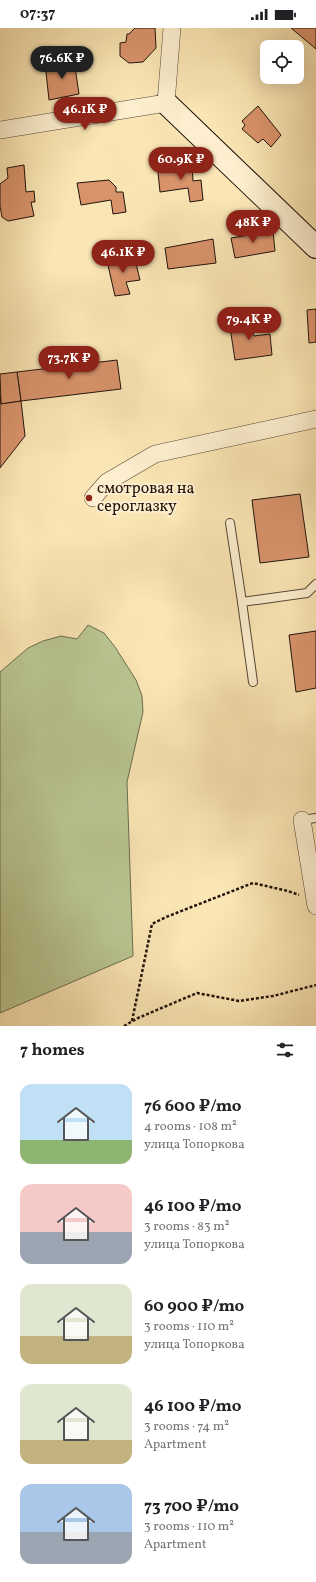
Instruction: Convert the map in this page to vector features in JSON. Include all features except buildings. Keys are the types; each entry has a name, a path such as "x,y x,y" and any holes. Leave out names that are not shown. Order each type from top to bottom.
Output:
{"main road":[{"path":"166,103 316,247"}],"street":[{"path":"0,130 166,103 172,28"},
{"path":"93,498 107,482 155,454 316,419"},
{"path":"309,819 316,906"}],"lane":[{"path":"230,523 252,682"},
{"path":"242,602 307,593 316,584"}],"path":[{"path":"132,1021 152,924 166,917 253,883 288,891 316,903"},
{"path":"124,1026 132,1021 197,993 239,1001 273,996 316,984"}],"green space":[{"path":"88,625 104,633 115,647 136,680 142,696 143,712 127,782 133,956 0,1013 0,672 28,648 43,641 61,636 77,639"}],"place":[{"name":"смотровая на сероглазку","path":"89,498"}]}
